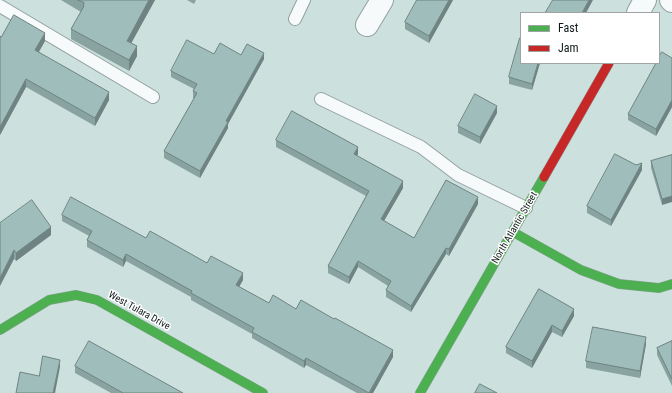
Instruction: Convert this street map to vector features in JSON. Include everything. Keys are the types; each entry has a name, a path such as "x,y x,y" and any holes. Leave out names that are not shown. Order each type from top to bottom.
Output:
{"street":[{"path":"367,25 382,0"},
{"path":"639,12 645,0"},
{"name":"North Atlantic Street","path":"420,393 608,64"},
{"path":"513,232 581,270 619,284 659,288 672,284"},
{"name":"West Tulara Drive","path":"0,330 49,300 76,295 98,300 263,393"}],"lane":[{"path":"295,19 304,0"},
{"path":"0,6 153,97"},
{"path":"321,99 421,147 458,175 526,208"}],"building":[{"path":"78,0 149,0 127,41 137,46 129,60 71,29 84,6 84,3"},
{"path":"417,0 449,0 429,36 405,22"},
{"path":"553,0 589,0 583,12 546,12"},
{"path":"14,15 45,33 35,50 109,92 95,118 26,79 0,127 0,36 1,37"},
{"path":"520,38 520,64 538,64 532,84 509,77"},
{"path":"187,40 214,54 220,43 241,55 247,44 264,53 226,121 228,122 200,171 164,151 197,93 193,91 197,84 171,71"},
{"path":"662,52 672,58 672,100 656,129 628,114 655,64 660,64 660,55"},
{"path":"475,94 497,106 480,137 458,126"},
{"path":"292,111 358,147 354,154 403,181 381,219 414,238 446,180 478,197 449,249 446,248 411,306 386,290 391,281 358,261 349,277 328,266 369,191 276,140"},
{"path":"615,154 636,165 642,163 611,220 587,206"},
{"path":"672,155 672,196 662,199 651,161"},
{"path":"71,197 146,238 150,231 207,263 211,256 243,273 236,285 269,303 273,295 296,309 301,300 393,350 369,393 306,358 304,361 252,332 254,328 191,293 192,291 126,254 123,260 87,240 92,231 62,215"},
{"path":"32,200 51,227 16,253 14,250 0,278 0,223"},
{"path":"539,289 574,309 562,331 552,325 532,361 506,347"},
{"path":"593,327 646,337 640,371 586,361"},
{"path":"89,341 183,393 123,393 75,366"},
{"path":"672,341 672,379 657,348"},
{"path":"43,356 60,360 53,393 16,393 20,372 39,376"},
{"path":"480,384 497,393 475,393"}],"traffic: fast":[{"path":"420,393 544,177"},
{"path":"513,232 581,270 619,284 659,288 672,284"},
{"path":"0,330 49,300 76,295 97,300 263,393"}],"traffic: jam":[{"path":"544,177 608,64"}]}
